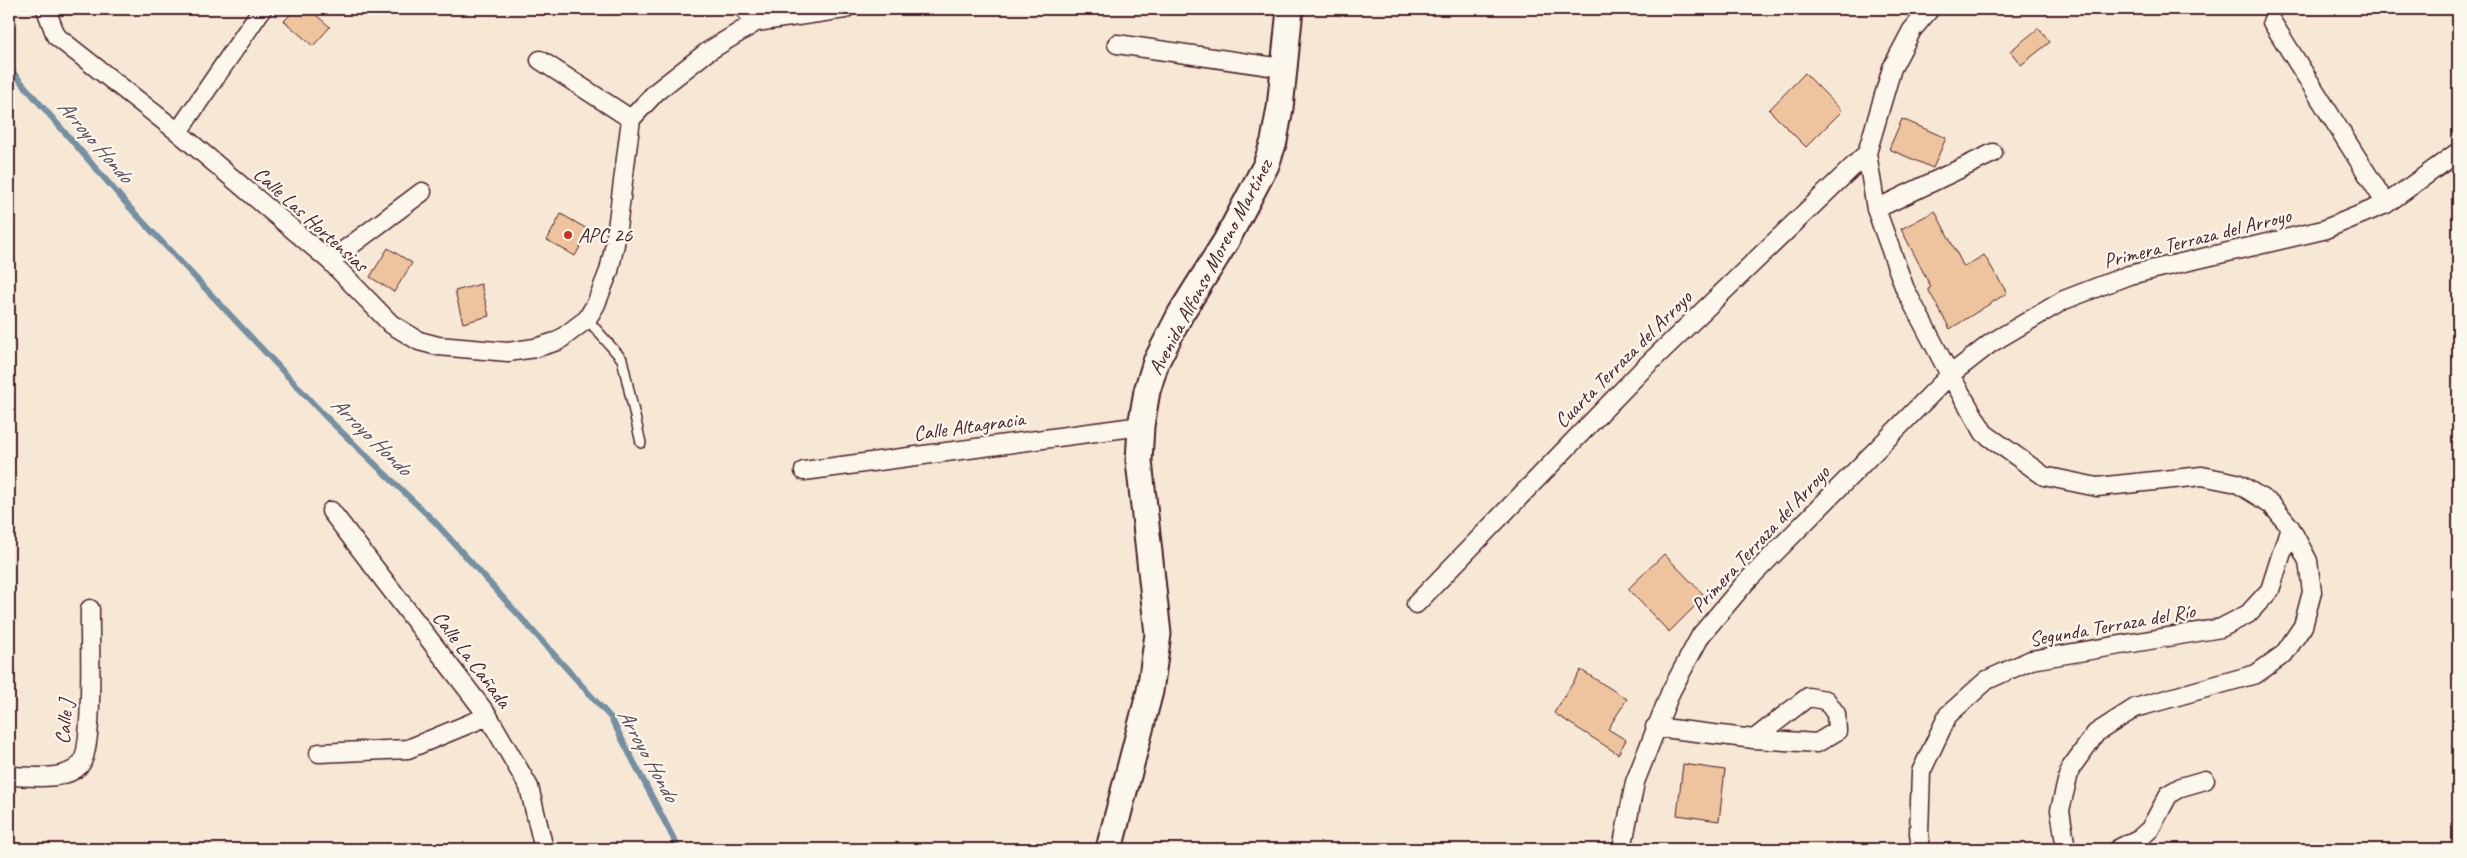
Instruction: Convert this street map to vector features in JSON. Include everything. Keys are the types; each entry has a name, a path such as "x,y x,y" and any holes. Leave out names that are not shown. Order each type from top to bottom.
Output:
{"main road":[{"name":"Avenida Alfonso Moreno Martínez","path":"1109,849 1150,691 1158,634 1139,461 1141,426 1147,391 1156,362 1181,313 1226,241 1266,165 1274,141 1280,108 1290,9"}],"street":[{"name":"Calle Las Hortensias","path":"46,9 56,36 178,132 330,261 391,324 419,341 438,346 519,351 558,341 587,319"},
{"path":"178,132 262,9"},
{"path":"744,9 756,22"},
{"path":"587,319 601,292 615,244 631,119 656,92 684,69 707,52 756,22 845,9"},
{"path":"1930,9 1912,30 1892,68 1867,153 1876,209 1905,289 1984,433 2044,476 2098,488 2202,476 2237,483 2271,504 2290,527 2308,560 2312,592 2303,626 2284,654 2256,674 2135,708 2096,733 2070,769 2060,810 2066,849"},
{"path":"2272,22 2386,204"},
{"path":"1117,44 1283,68"},
{"path":"540,60 631,119"},
{"name":"Primera Terraza del Arroyo","path":"1622,849 1635,782 1655,727 1671,691 1701,635 1745,583 1950,374 1991,343 2064,300 2129,275 2323,230 2386,204 2458,152"},
{"name":"Cuarta Terraza del Arroyo","path":"1416,604 1644,368 1867,153"},
{"path":"1876,209 1993,153"},
{"path":"330,261 422,192"},
{"name":"Calle Altagracia","path":"804,471 1141,426"},
{"name":"Calle La Cañada","path":"331,511 488,716 529,787 544,849"},
{"name":"Segunda Terraza del Río","path":"1921,849 1919,833 1921,772 1948,715 1987,680 2031,660 2220,628 2248,614 2270,590 2290,527"},
{"name":"Calle J","path":"9,776 45,776 67,773 80,764 89,739 90,609"},
{"path":"319,753 408,749 488,716"},
{"path":"1655,727 1754,739"},
{"path":"2118,849 2140,838 2150,829 2169,794 2181,787 2205,780"}],"lane":[{"path":"587,319 622,359 641,443"}],"building":[{"path":"296,9 309,9 330,27 313,46 284,21"},
{"path":"2039,28 2050,42 2021,65 2010,51"},
{"path":"1805,73 1842,111 1806,147 1769,110"},
{"path":"1902,119 1946,138 1933,168 1889,149"},
{"path":"1935,211 1964,267 1984,255 2007,293 1950,329 1928,289 1931,287 1901,229"},
{"name":"APC 26","path":"561,214 589,230 575,256 547,240"},
{"path":"388,248 412,263 394,292 370,277"},
{"path":"481,284 489,316 463,323 455,291"},
{"path":"1664,554 1705,596 1669,632 1628,589"},
{"path":"1581,670 1627,699 1608,729 1626,740 1618,754 1554,713"},
{"path":"1683,764 1725,770 1719,821 1677,815"}],"waterway":[{"name":"Arroyo Hondo","path":"9,68 131,209 325,416 435,522 611,718 679,849"}],"place":[{"name":"APC 26","path":"568,235"}]}
